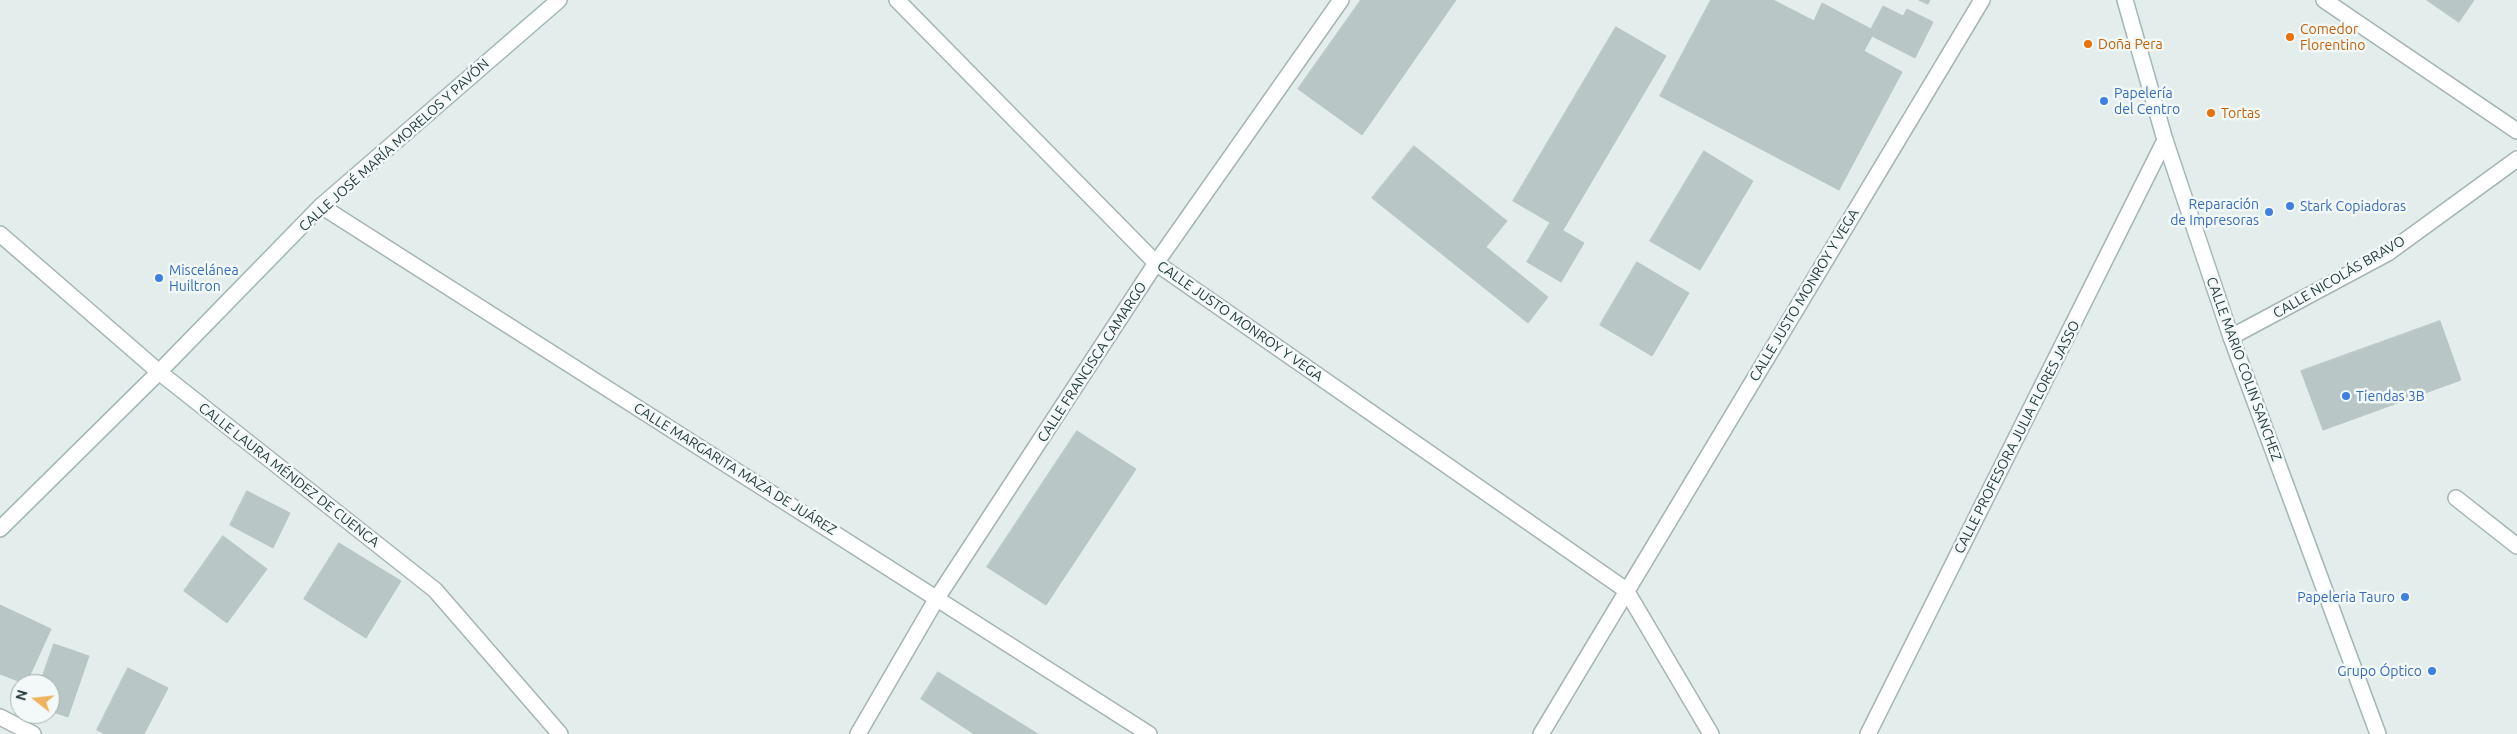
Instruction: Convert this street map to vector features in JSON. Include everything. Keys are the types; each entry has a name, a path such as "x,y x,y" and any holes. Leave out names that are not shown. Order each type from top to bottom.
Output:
{"street":[{"name":"CALLE JOSÉ MARÍA MORELOS Y PAVÓN","path":"0,528 159,372 321,206 559,0"},
{"name":"CALLE JUSTO MONROY Y VEGA","path":"897,0 1156,263 1626,590 1711,734"},
{"name":"CALLE FRANCISCA CAMARGO","path":"858,734 937,598 1156,263 1341,0"},
{"name":"CALLE JUSTO MONROY Y VEGA","path":"1541,734 1982,0"},
{"name":"CALLE MARIO COLIN SANCHEZ","path":"2124,0 2165,140 2231,338 2378,734"},
{"path":"2324,0 2517,131"},
{"name":"CALLE PROFESORA JULIA FLORES JASSO","path":"1868,734 2165,140"},
{"name":"CALLE NICOLÁS BRAVO","path":"2231,338 2388,253 2517,159"},
{"name":"CALLE MARGARITA MAZA DE JUÁREZ","path":"321,206 1149,734"},
{"name":"CALLE LAURA MÉNDEZ DE CUENCA","path":"0,234 159,372 435,590 560,734"},
{"path":"2456,498 2517,546"},
{"path":"0,718 33,734"}],"building":[{"path":"1361,0 1456,0 1362,135 1298,89"},
{"path":"1711,0 1773,0 1814,21 1822,3 1871,29 1883,6 1903,16 1907,9 1933,22 1915,58 1872,36 1864,51 1902,72 1839,190 1660,96"},
{"path":"1919,0 1930,0 1928,4"},
{"path":"2427,0 2474,0 2459,22"},
{"path":"1616,27 1666,56 1563,230 1513,201"},
{"path":"1414,146 1507,221 1486,247 1548,297 1528,323 1372,198"},
{"path":"1704,151 1753,181 1700,270 1650,241"},
{"path":"1550,223 1584,243 1561,282 1527,262"},
{"path":"1637,262 1689,293 1652,356 1600,325"},
{"path":"2440,321 2461,380 2323,430 2301,371"},
{"path":"1077,431 1136,469 1046,605 987,567"},
{"path":"247,491 290,513 273,548 230,525"},
{"path":"223,536 267,569 227,623 184,591"},
{"path":"339,543 401,581 366,638 304,599"},
{"path":"0,605 51,629 31,674 10,674 10,678 0,674"},
{"path":"54,644 89,656 68,717 60,714 60,674 44,674"},
{"path":"128,668 168,688 144,734 105,734 97,730"},
{"path":"938,672 1038,734 974,734 921,699"}],"place":[{"name":"Comedor Florentino","path":"2290,37"},
{"name":"Doña Pera","path":"2088,44"},
{"name":"Papelería del Centro","path":"2104,101"},
{"name":"Tortas","path":"2211,113"},
{"name":"Stark Copiadoras","path":"2290,206"},
{"name":"Reparación de Impresoras","path":"2269,212"},
{"name":"Miscelánea Huiltron","path":"159,278"},
{"name":"Tiendas 3B","path":"2346,396"},
{"name":"Papeleria Tauro","path":"2405,597"},
{"name":"Grupo Óptico","path":"2432,671"}]}
